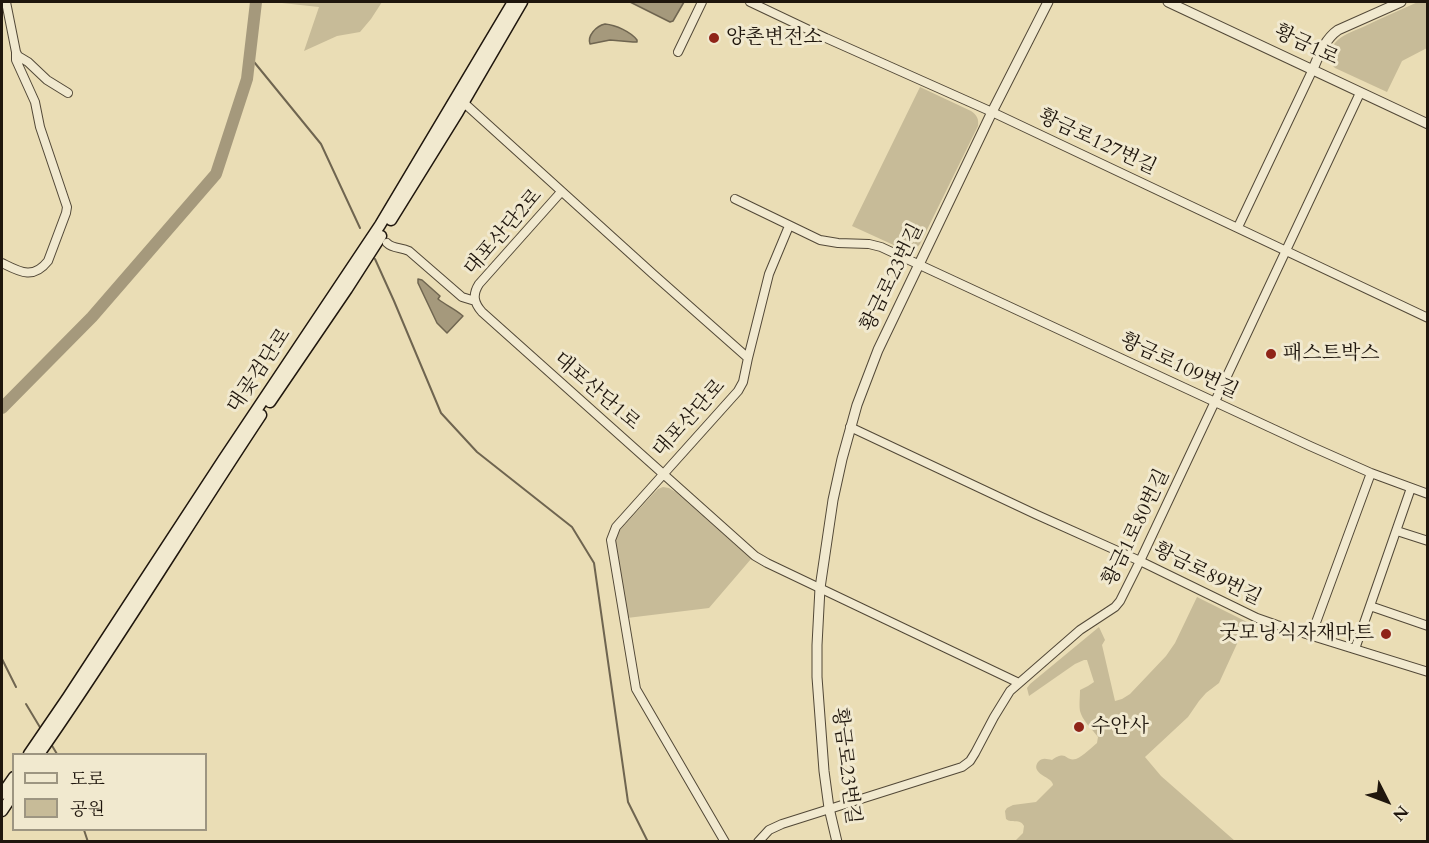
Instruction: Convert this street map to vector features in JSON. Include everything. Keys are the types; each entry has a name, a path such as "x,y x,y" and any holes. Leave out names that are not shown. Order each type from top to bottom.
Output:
{"main road":[{"path":"473,68 507,2"},
{"name":"대곶검단로","path":"63,713 223,460 380,225 513,2"},
{"name":"대곶검단로","path":"33,753 63,713 347,289 523,2"},
{"path":"2,794 12,780"},
{"path":"2,811 12,796"}],"street":[{"path":"2,263 21,273 37,271 44,267 66,213 40,127 35,102 16,60 6,2"},
{"path":"678,52 702,2"},
{"name":"황금로127번길","path":"750,2 992,112 1428,318"},
{"name":"황금로23번길","path":"837,842 824,771 817,645 820,588 832,500 850,427 871,368 992,112 1048,2"},
{"name":"황금1로","path":"1168,2 1428,124"},
{"path":"1238,227 1312,69 1333,34 1401,2"},
{"path":"16,52 47,80 68,93"},
{"name":"황금1로80번길","path":"758,841 775,827 962,767 975,753 1002,702 1019,683 1080,630 1115,607 1120,601 1360,93"},
{"path":"463,102 748,358"},
{"name":"대포산단2로","path":"475,299 476,289 484,278 561,192"},
{"name":"황금로109번길","path":"735,199 820,240 875,245 1371,473 1428,494"},
{"name":"대포산단로","path":"724,838 636,688 611,540 613,531 742,386 769,274 789,226"},
{"name":"대포산단1로","path":"387,243 392,248 409,251 462,297 475,299 479,309 487,317 755,556 820,588"},
{"name":"황금로89번길","path":"850,427 1066,529 1140,561 1257,618 1428,672"},
{"path":"1311,636 1371,473"},
{"path":"1355,649 1411,488"},
{"path":"1397,531 1428,541"},
{"path":"820,588 1019,683"},
{"path":"1370,606 1428,626"},
{"path":"724,838 730,842"}],"green space":[{"path":"282,2 382,2 360,32 337,36 304,51 319,7"},
{"path":"1418,2 1427,2 1427,48 1402,61 1387,92 1332,65 1329,53 1338,40"},
{"path":"920,87 971,111 977,117 978,126 920,244 913,252 909,252 852,226"},
{"path":"663,487 677,493 751,559 709,608 627,618 615,540 619,531 658,489"},
{"path":"1197,597 1247,622 1219,683 1206,693 1188,717 1145,757 1161,776 1235,841 1015,841 1023,833 1024,826 1020,822 1006,819 1007,808 1036,802 1053,785 1036,768 1038,762 1061,756 1076,759 1097,743 1098,737 1080,711 1080,690 1094,682 1087,660 1075,664 1029,696 1027,688 1099,627 1105,640 1102,645 1115,701 1122,699 1130,694 1166,656 1175,643"}],"shaded area":[{"path":"630,2 684,2 673,21 670,22"},
{"path":"605,24 627,32 637,42 610,40 590,44 593,32"},
{"path":"418,279 440,296 438,299 463,316 447,333 437,323"}],"waterway":[{"path":"2,408 92,317 216,174 247,79 256,2"},
{"path":"250,57 321,144 360,228"},
{"path":"375,259 441,413 477,452 572,527 594,563 628,802 648,842"},
{"path":"2,659 16,687"},
{"path":"26,704 41,729"},
{"path":"51,744 56,753"},
{"path":"84,831 88,842"}],"place":[{"name":"양촌변전소","path":"714,38"},
{"name":"패스트박스","path":"1271,354"},
{"name":"굿모닝식자재마트","path":"1386,634"},
{"name":"수안사","path":"1079,727"}]}
